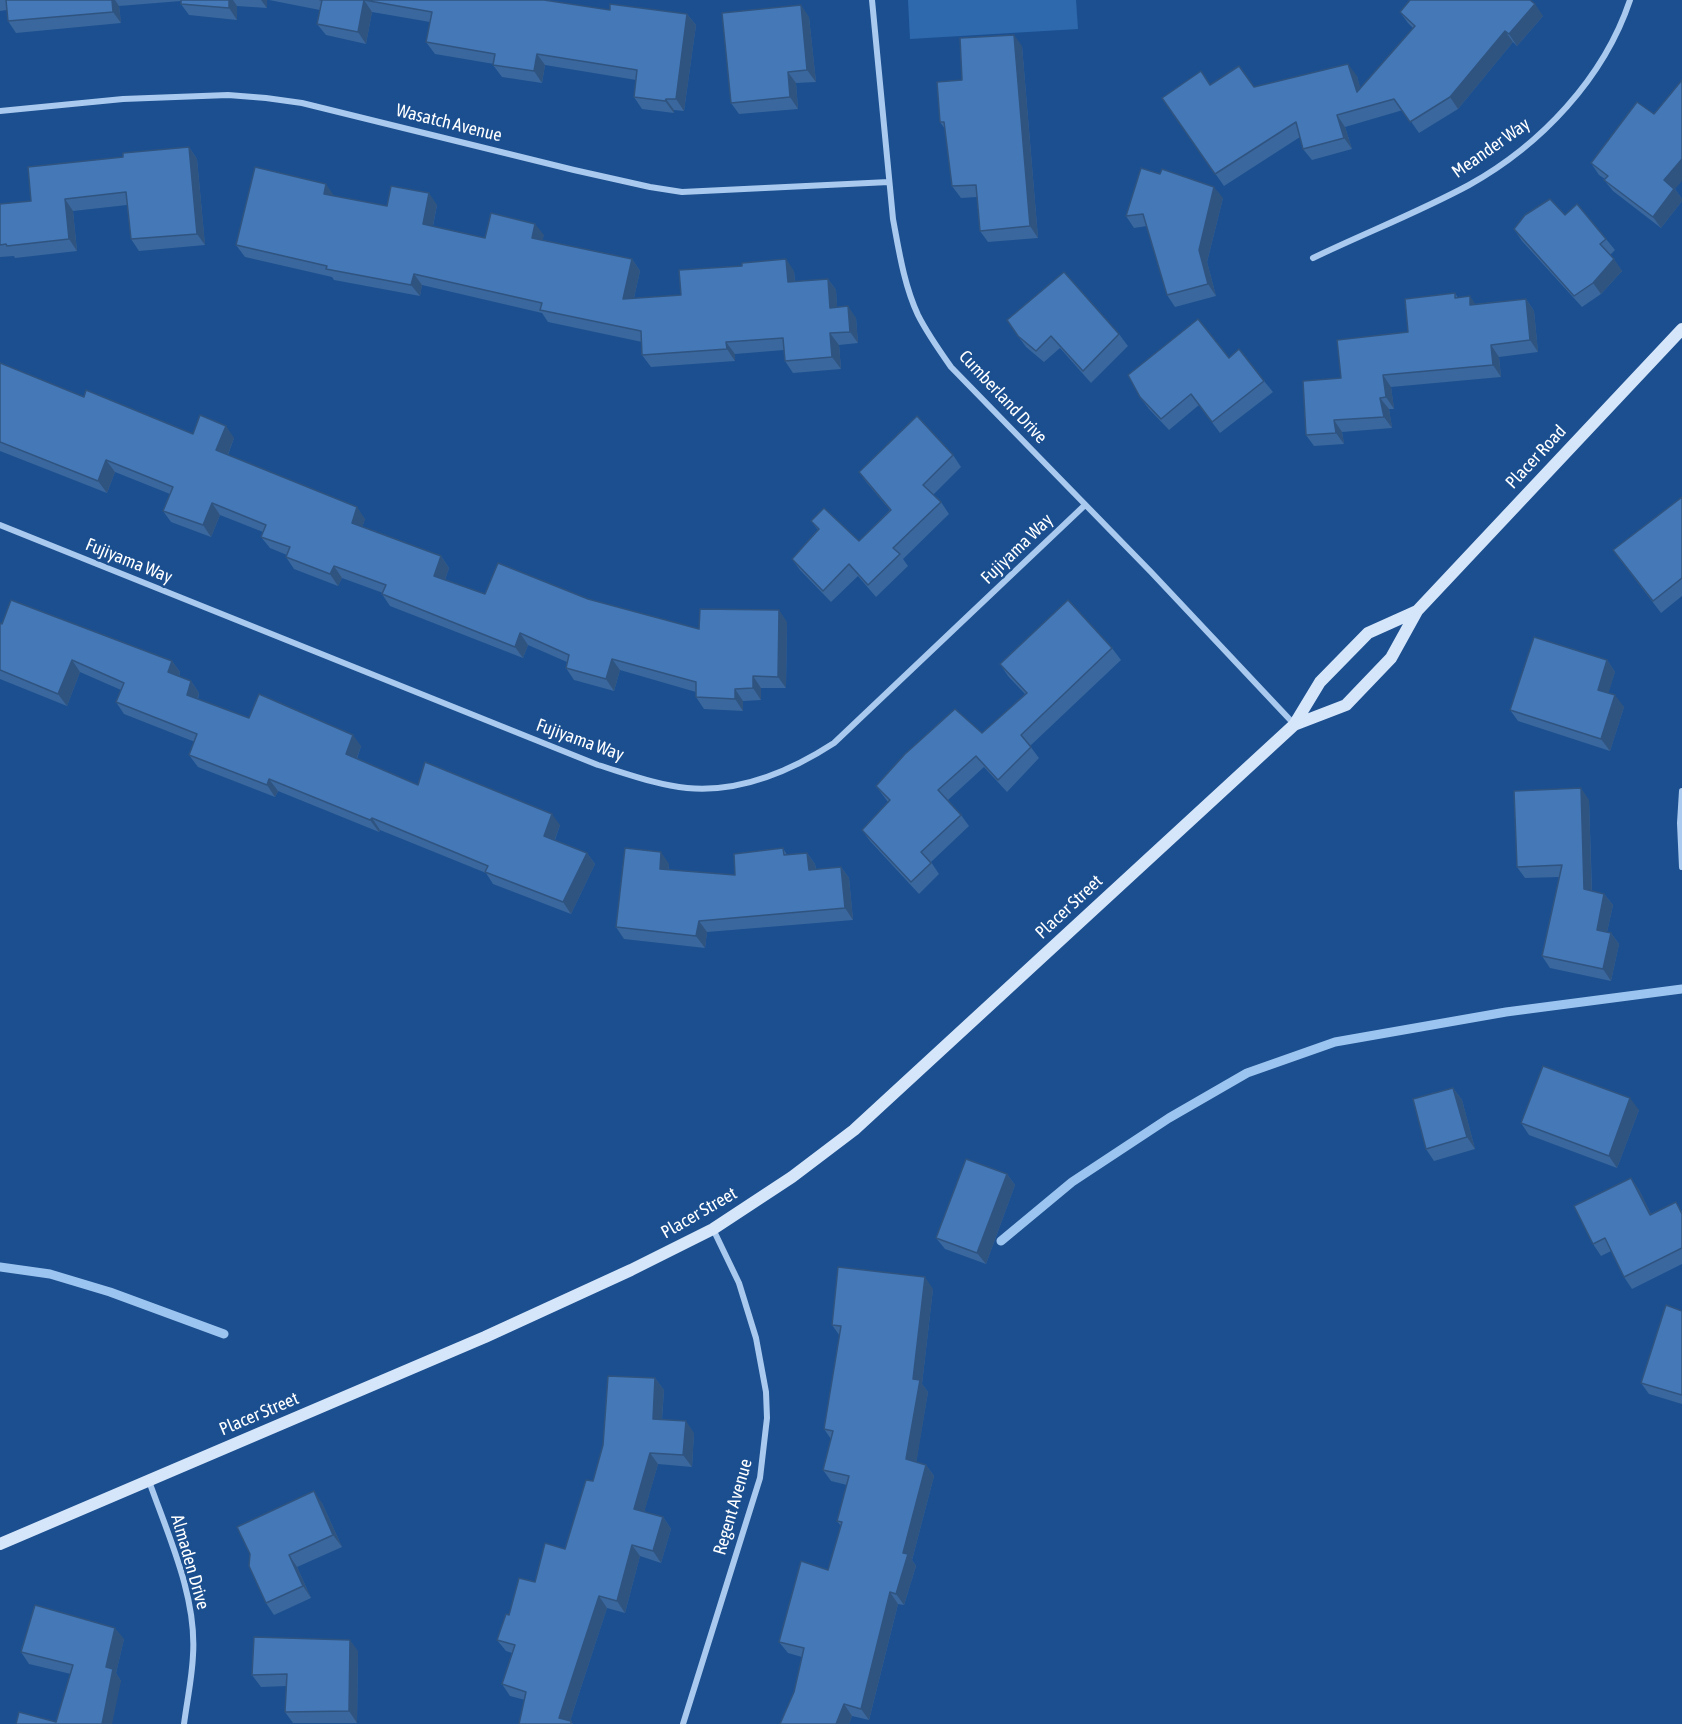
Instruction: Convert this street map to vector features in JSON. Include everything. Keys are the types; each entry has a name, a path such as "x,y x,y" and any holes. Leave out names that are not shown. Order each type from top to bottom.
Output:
{"main road":[{"name":"Placer Road","path":"1294,725 1346,705 1391,658 1417,611 1682,329"},
{"name":"Placer Road","path":"1294,725 1320,681 1368,633 1417,611"},
{"name":"Placer Street","path":"0,1544 485,1337 631,1270 713,1229 792,1177 854,1130 1294,725"}],"street":[{"name":"Cumberland Drive","path":"872,0 895,230 907,284 919,316 934,343 951,367 1294,725"},
{"name":"Meander Way","path":"1313,258 1471,184 1523,148 1578,95 1590,80 1611,47 1630,0"},
{"name":"Wasatch Avenue","path":"0,111 123,99 228,95 266,98 302,103 585,172 682,192 889,182"},
{"name":"Fujiyama Way","path":"0,525 598,765 662,784 700,788 734,786 758,780 811,758 834,743 1085,505"},
{"path":"1682,791 1680,823 1682,867"},
{"name":"Regent Avenue","path":"682,1724 760,1478 767,1418 766,1392 756,1338 739,1283 713,1229"},
{"name":"Almaden Drive","path":"149,1480 190,1604 194,1654 184,1724"}],"shaded area":[{"path":"908,0 1076,0 1078,29 910,39"}],"building":[{"path":"6,0 112,0 113,12 8,21"},
{"path":"181,0 229,0 229,8 181,4"},
{"path":"322,0 364,0 358,32 317,24"},
{"path":"364,0 544,0 610,10 610,4 687,14 676,99 665,101 634,97 637,70 537,54 534,71 493,65 495,54 426,42 432,12"},
{"path":"1410,0 1530,0 1535,4 1509,34 1505,31 1450,97 1410,122 1394,99 1337,115 1344,138 1303,149 1296,122 1215,174 1162,98 1201,71 1210,85 1239,66 1254,87 1348,64 1357,92 1415,26 1400,12"},
{"path":"801,5 807,70 788,72 790,97 731,103 722,13"},
{"path":"1014,35 1030,226 980,231 976,185 952,186 944,122 940,122 937,82 962,80 960,38"},
{"path":"1682,80 1682,159 1664,180 1674,189 1653,217 1604,180 1608,176 1591,163 1637,102 1654,114"},
{"path":"189,147 197,234 131,239 126,192 65,199 69,239 0,245 0,204 31,201 28,167 123,157 123,153"},
{"path":"255,167 326,184 324,194 387,206 391,186 429,193 423,224 485,238 491,213 535,224 532,238 632,259 623,299 681,295 679,270 742,266 742,263 786,259 788,282 828,279 830,308 848,306 850,332 830,333 832,357 785,361 783,338 726,342 727,349 642,355 641,331 540,310 542,303 414,274 411,285 326,269 327,266 236,245"},
{"path":"1141,168 1160,174 1162,169 1214,187 1199,250 1208,284 1167,295 1143,214 1126,216"},
{"path":"1550,199 1565,215 1577,204 1606,239 1600,244 1614,259 1593,283 1574,296 1514,229 1525,215"},
{"path":"1064,272 1119,334 1083,371 1051,336 1036,351 1018,336 1007,320"},
{"path":"1455,293 1455,298 1470,296 1470,305 1526,299 1530,340 1491,345 1493,365 1383,375 1386,397 1380,398 1384,417 1334,420 1336,433 1306,435 1303,381 1341,378 1337,340 1408,332 1405,299"},
{"path":"1198,319 1229,358 1239,349 1264,381 1212,422 1191,394 1161,419 1140,397 1128,375"},
{"path":"0,363 84,397 86,390 193,434 200,415 226,426 216,450 357,507 352,523 441,556 434,576 485,594 498,563 588,599 699,629 700,609 779,610 778,677 753,676 753,688 735,689 735,699 696,697 696,682 612,659 606,679 566,668 569,655 520,633 515,647 382,594 386,585 334,566 330,574 286,557 290,547 261,537 266,525 212,503 203,525 163,511 173,487 106,460 98,481 0,442"},
{"path":"917,416 953,455 923,485 941,502 893,548 900,554 868,585 849,564 823,591 792,559 819,529 811,521 824,508 859,541 891,510 859,472"},
{"path":"1682,497 1682,578 1653,601 1613,550"},
{"path":"11,600 172,661 168,672 191,681 187,695 249,718 259,694 353,735 346,754 418,785 425,762 552,814 544,836 587,853 563,902 485,872 488,866 372,818 370,820 269,779 267,785 189,755 197,734 116,702 124,683 72,660 58,694 0,670 0,623 2,624"},
{"path":"1068,600 1112,648 1021,735 1031,747 998,780 976,756 938,790 961,815 921,852 931,863 911,882 862,830 890,800 876,786 905,754 955,709 982,733 1027,693 1000,664"},
{"path":"1534,637 1607,660 1598,690 1615,695 1601,739 1510,710"},
{"path":"1581,788 1584,889 1604,894 1597,930 1611,933 1603,969 1542,956 1562,865 1517,867 1514,791"},
{"path":"625,848 661,852 660,869 735,875 734,854 783,848 784,855 807,853 809,870 841,867 845,908 699,921 696,936 616,927"},
{"path":"1543,1066 1630,1098 1609,1156 1521,1123"},
{"path":"1453,1088 1467,1137 1426,1149 1413,1099"},
{"path":"966,1159 1007,1174 977,1253 936,1238"},
{"path":"1631,1178 1650,1215 1676,1202 1682,1214 1682,1248 1624,1277 1605,1238 1593,1244 1574,1206"},
{"path":"838,1267 925,1277 913,1379 920,1380 906,1459 926,1465 903,1553 908,1554 896,1594 890,1592 861,1709 844,1704 836,1724 780,1724 794,1692 804,1648 779,1642 801,1561 828,1570 842,1522 837,1521 849,1476 823,1470 833,1431 824,1429 841,1326 832,1325"},
{"path":"1666,1305 1682,1311 1682,1395 1641,1383"},
{"path":"608,1376 655,1378 653,1419 686,1421 683,1455 650,1453 634,1509 663,1517 653,1551 632,1545 617,1601 599,1596 559,1718 571,1721 571,1724 519,1724 526,1692 502,1684 515,1645 497,1640 506,1614 509,1615 519,1578 535,1582 545,1543 565,1549 586,1480 593,1481 603,1445"},
{"path":"314,1491 333,1535 289,1555 303,1586 266,1603 249,1566 250,1554 237,1527"},
{"path":"35,1605 115,1628 106,1667 113,1669 102,1724 16,1724 19,1712 56,1722 73,1665 21,1652"},
{"path":"254,1637 350,1640 349,1711 285,1712 287,1674 252,1675"}],"waterway":[{"path":"1001,1241 1072,1182 1169,1118 1247,1073 1335,1042 1506,1012 1682,989"},
{"path":"0,1267 50,1274 110,1292 224,1334"}]}
